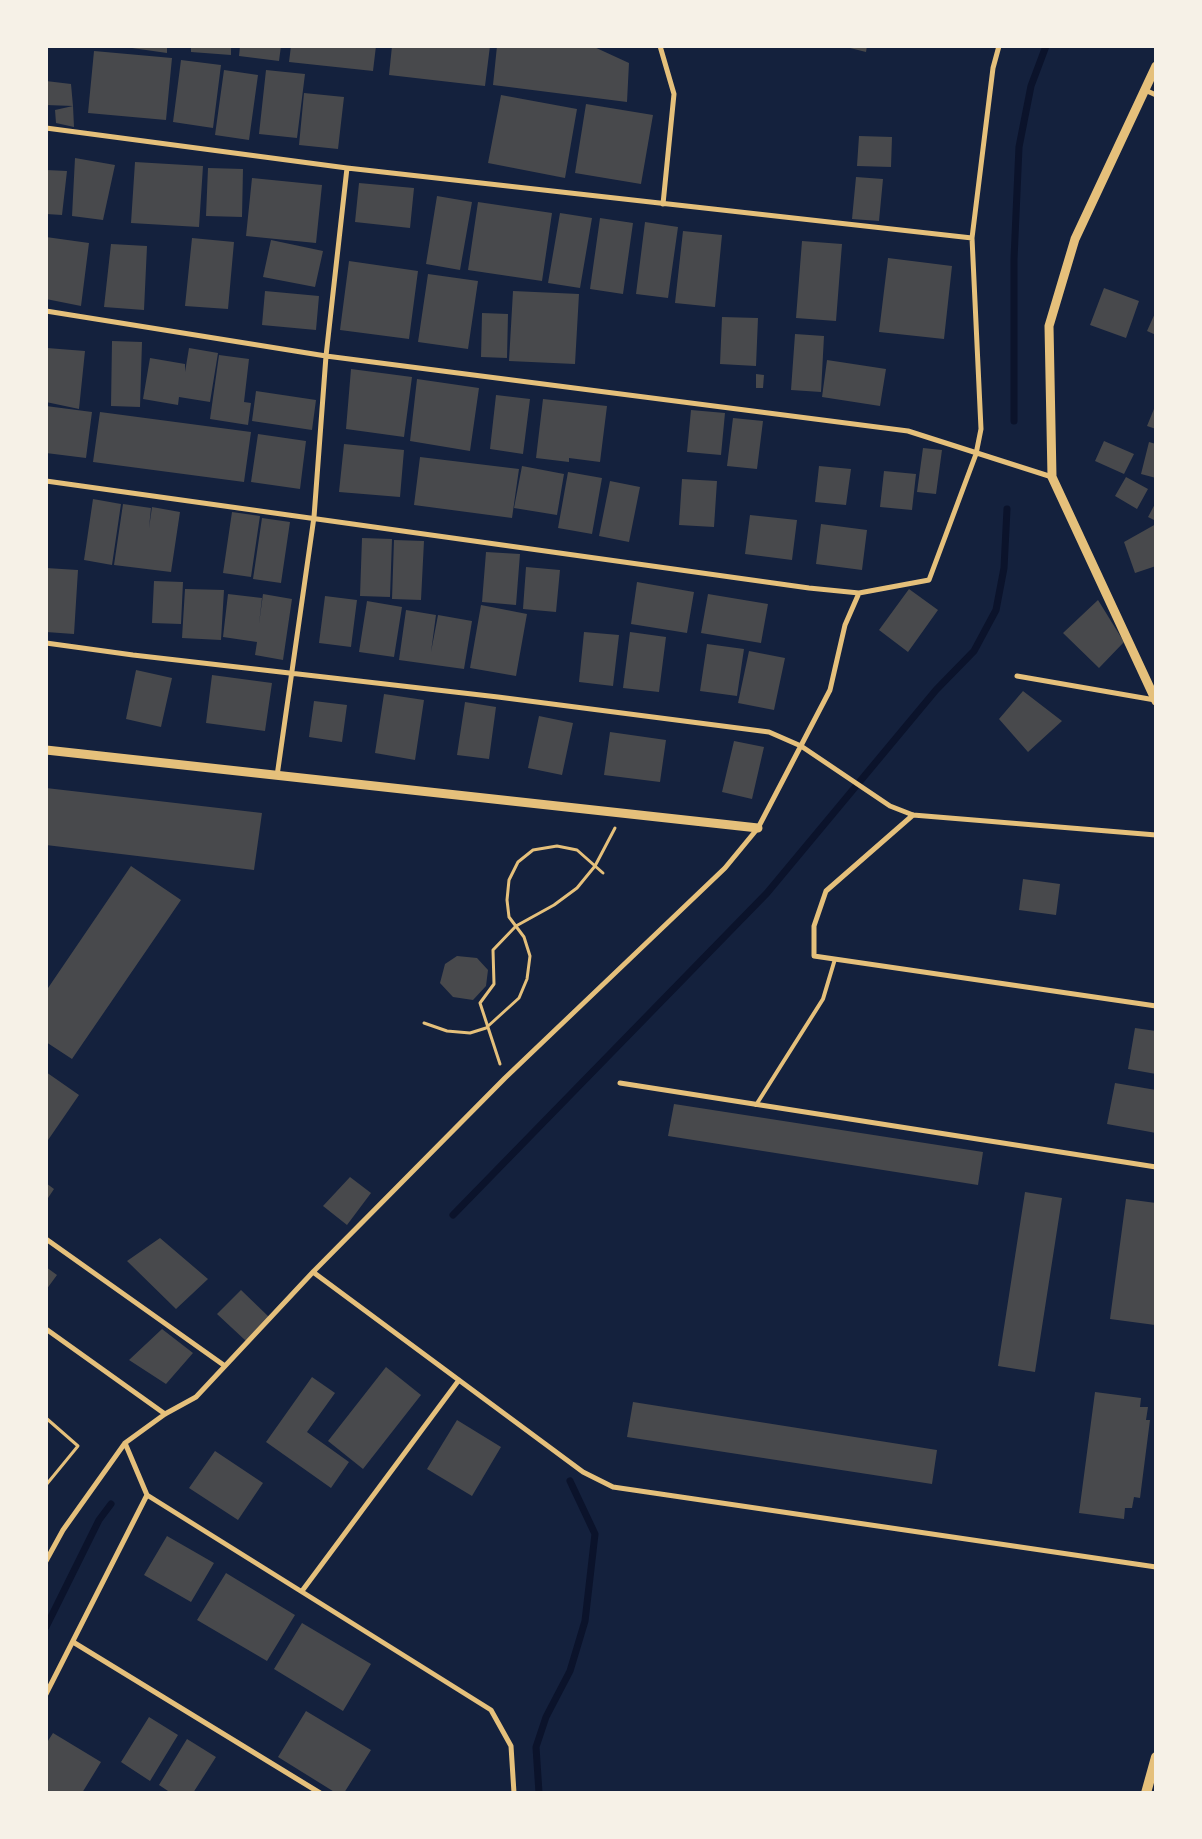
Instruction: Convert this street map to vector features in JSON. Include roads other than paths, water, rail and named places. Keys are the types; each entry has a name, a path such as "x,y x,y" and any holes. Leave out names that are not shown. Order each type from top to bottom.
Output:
{"main road":[{"path":"1146,1793 1156,1757"}],"street":[{"path":"660,46 674,94 663,204"},
{"path":"46,481 314,517 809,588 859,593 929,580 976,454 981,429 972,238 993,68 999,46"},
{"path":"1155,701 1052,477 1049,326 1075,239 1156,66"},
{"path":"1145,90 1156,95"},
{"path":"46,128 347,168 972,238"},
{"path":"277,777 314,517 326,356 347,168"},
{"path":"46,311 326,356 908,431 1052,477"},
{"path":"46,1561 63,1530 124,1443 165,1414 196,1396 313,1272 505,1078 725,868 758,828 830,690 845,625 859,593"},
{"path":"46,643 769,732 801,746 890,806 913,815 1156,835"},
{"path":"1017,676 1155,701"},
{"path":"46,750 277,777 758,828"},
{"path":"913,815 826,891 814,926 814,956 1156,1006"},
{"path":"620,1083 1156,1167"},
{"path":"46,1239 225,1366"},
{"path":"313,1272 583,1472 613,1487 1156,1567"},
{"path":"46,1330 165,1414"},
{"path":"302,1592 459,1380"},
{"path":"124,1443 147,1495 491,1710 511,1746 514,1793"},
{"path":"46,1694 147,1495"},
{"path":"73,1642 320,1793"}],"lane":[{"path":"756,1105 823,999 835,960"}],"waterway":[{"path":"1014,421 1014,259 1019,147 1031,86 1046,46"},
{"path":"453,1215 767,893 936,690 974,651 996,610 1004,568 1007,509"},
{"path":"539,1793 536,1747 546,1717 570,1671 585,1621 595,1534 570,1481"},
{"path":"46,1627 99,1520 111,1504"}]}
